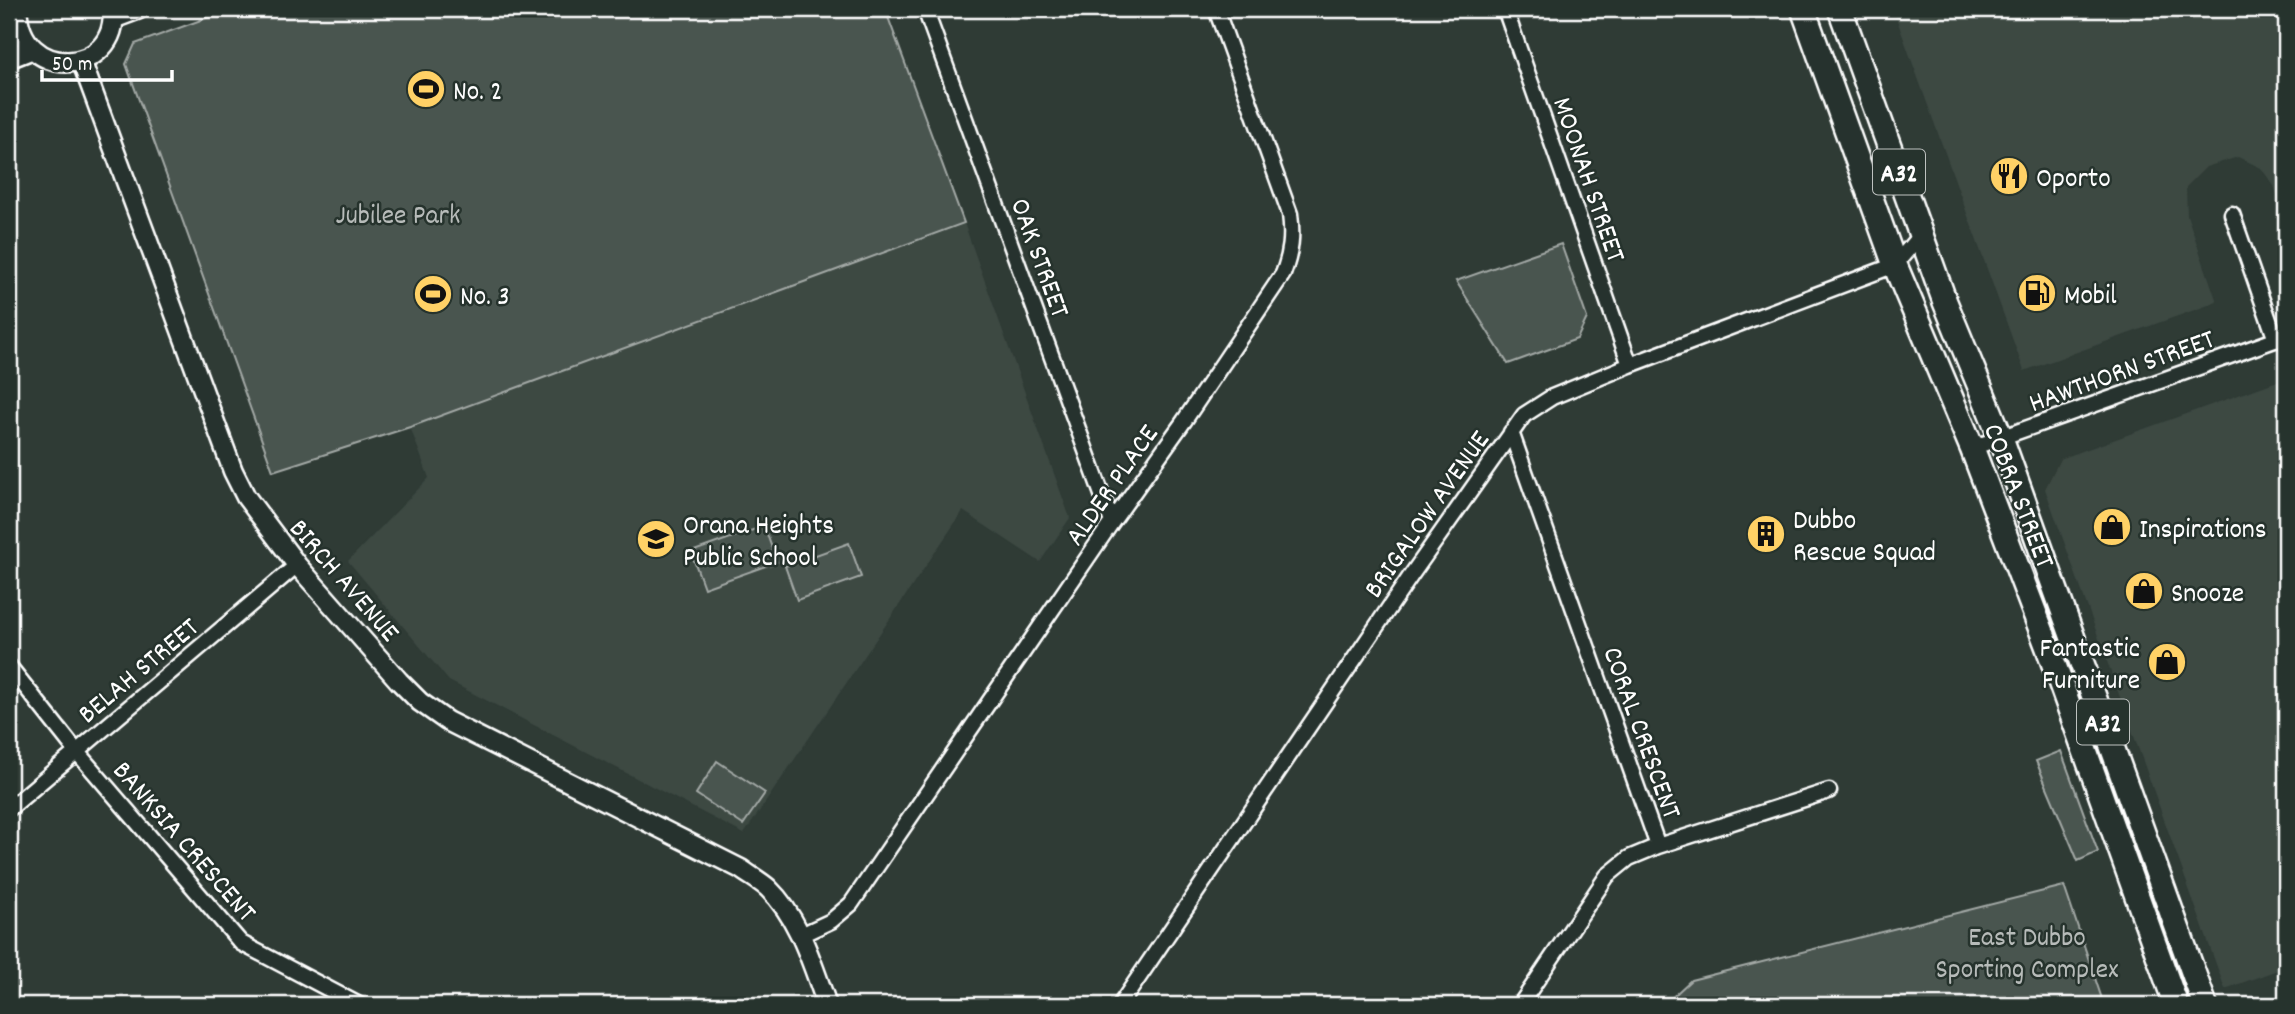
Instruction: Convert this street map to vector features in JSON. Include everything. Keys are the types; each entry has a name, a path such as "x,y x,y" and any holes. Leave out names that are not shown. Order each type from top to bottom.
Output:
{"highway":[{"name":"COBRA STREET","path":"1803,9 1895,265 1972,448 2048,648 2176,1005"},
{"name":"COBRA STREET","path":"1840,9 1945,302 2001,438 2205,1005"}],"main road":[{"path":"14,10 23,39 32,49 55,62 68,63 94,54 104,44 111,32 114,13 138,9"},
{"path":"9,58 32,49"}],"street":[{"name":"OAK STREET","path":"925,9 1112,522"},
{"name":"ALDER PLACE","path":"801,935 831,921 852,904 1283,274 1290,254 1290,214 1216,9"},
{"name":"MOONAH STREET","path":"1505,9 1630,365"},
{"name":"BIRCH AVENUE","path":"81,60 233,471 246,497 297,565 420,702 447,721 741,869 767,888 786,910 801,935 827,1005"},
{"path":"2232,214 2281,338"},
{"path":"1895,265 1920,234"},
{"name":"BRIGALOW AVENUE","path":"1120,1005 1412,574 1524,415 1552,397 1630,365 1895,265"},
{"name":"HAWTHORN STREET","path":"1972,448 2281,338"},
{"name":"CORAL CRESCENT","path":"1511,432 1658,846 1629,858 1607,876 1520,1005"},
{"name":"BELAH STREET","path":"9,809 297,565"},
{"name":"BANKSIA CRESCENT","path":"9,666 77,752 241,943 359,1005"},
{"path":"1658,846 1829,791"}],"shaded area":[{"path":"1893,9 2286,9 2286,221 2274,186 2261,168 2238,157 2206,167 2186,187 2187,215 2217,302 2024,371"},
{"name":"Orana Heights Public School","path":"964,223 1070,518 1040,562 963,511 744,834 449,681 348,561 429,478 410,427"},
{"path":"2286,378 2286,967 2225,989 2045,489 2060,459"}],"green space":[{"name":"Jubilee Park","path":"231,9 885,9 964,223 410,427 273,471 126,64 135,44"},
{"path":"1561,244 1587,318 1577,339 1508,364 1456,281"},
{"path":"764,526 777,562 704,588 691,552"},
{"path":"849,543 861,577 797,600 785,566"},
{"path":"2061,751 2098,852 2078,861 2036,761"},
{"path":"717,761 765,793 743,825 696,794"},
{"name":"East Dubbo Sporting Complex","path":"2064,886 2104,1005 1664,1005 1691,980"}],"place":[{"name":"No. 2","path":"426,89"},
{"name":"Oporto","path":"2009,176"},
{"name":"Mobil","path":"2037,293"},
{"name":"No. 3","path":"433,294"},
{"name":"Inspirations","path":"2112,527"},
{"name":"Dubbo Rescue Squad","path":"1766,534"},
{"name":"Orana Heights Public School","path":"656,539"},
{"name":"Snooze","path":"2144,591"},
{"name":"Fantastic Furniture","path":"2167,662"}]}
